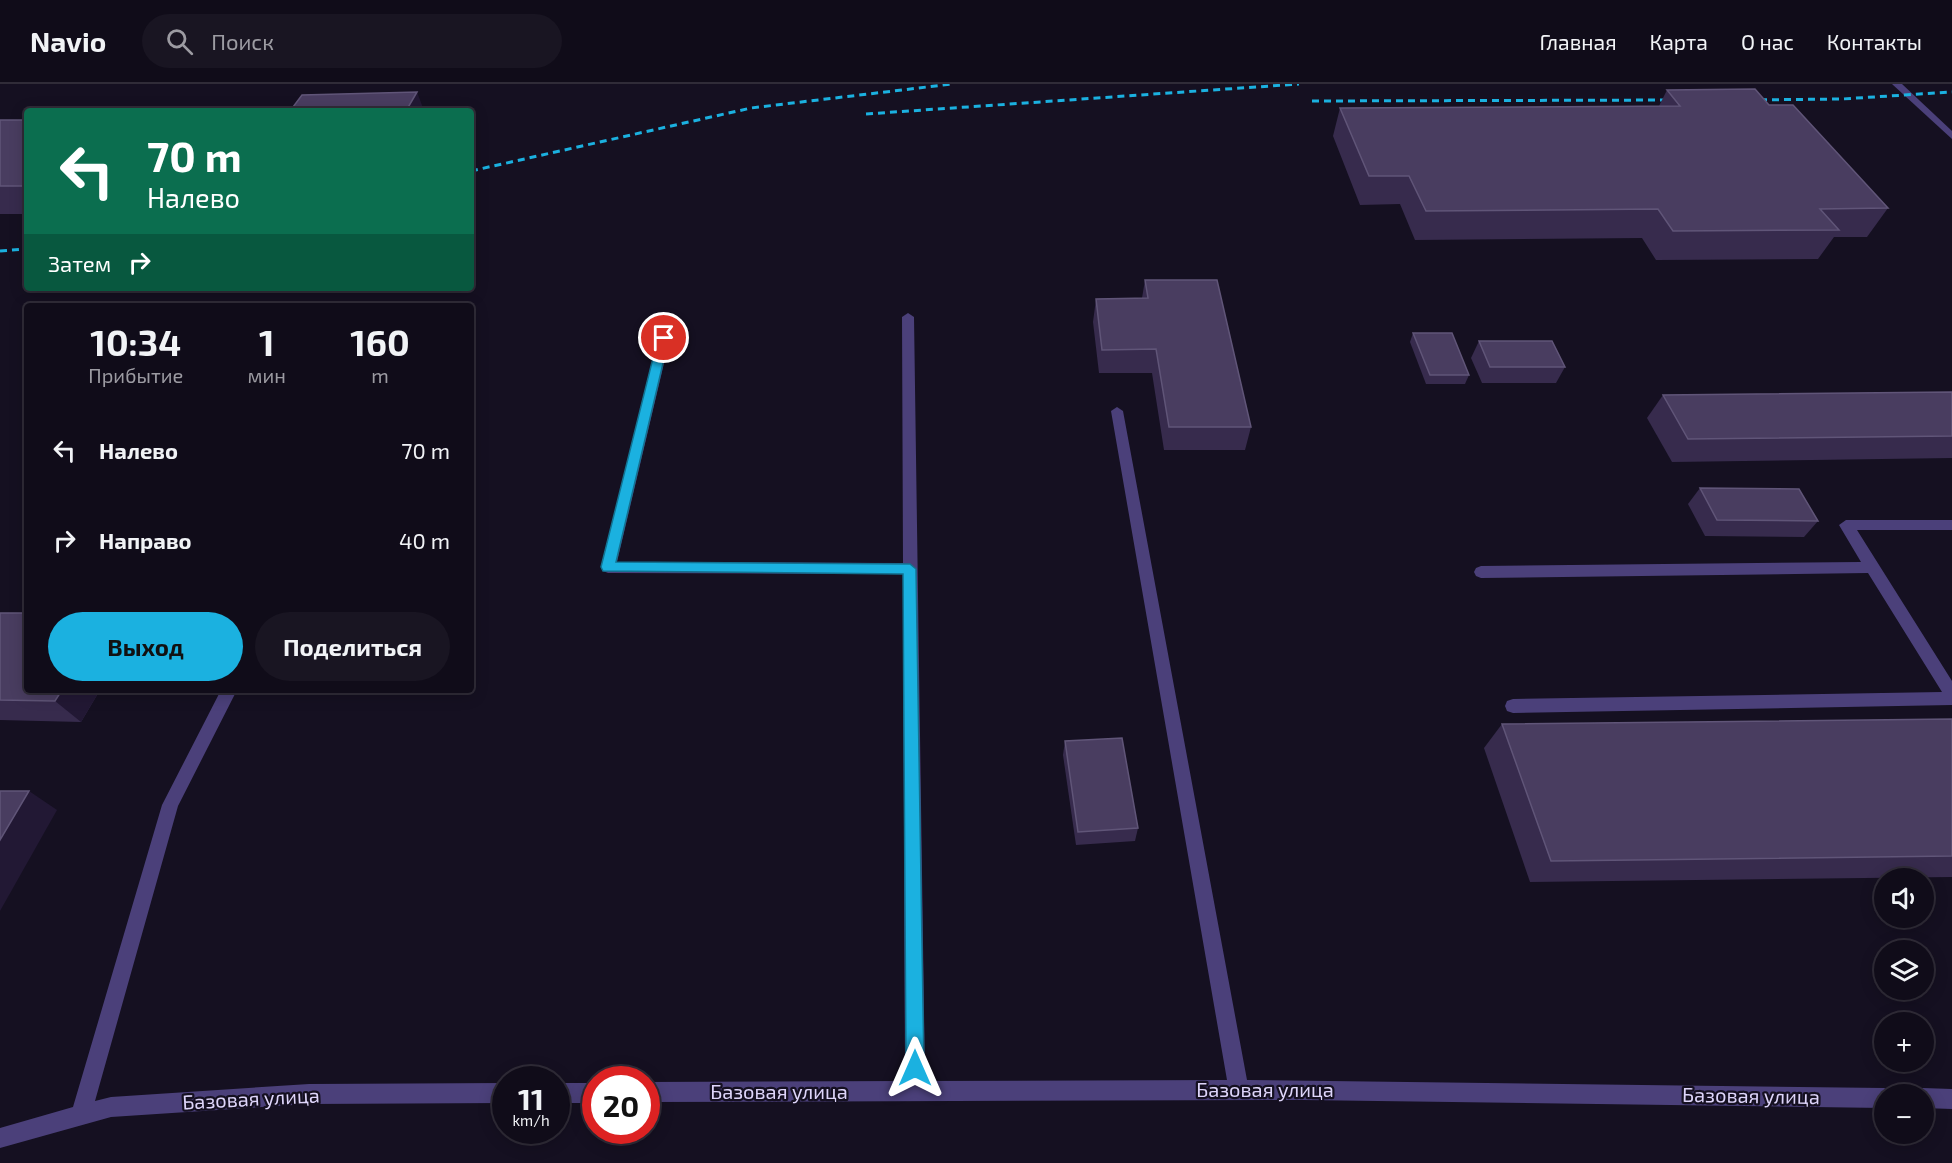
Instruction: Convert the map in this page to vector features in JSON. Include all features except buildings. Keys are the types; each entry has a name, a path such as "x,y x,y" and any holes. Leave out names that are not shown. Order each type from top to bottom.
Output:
{"street":[{"path":"1897,84 1952,136"},
{"path":"908,317 915,1091"},
{"path":"664,338 608,567 910,569"},
{"path":"1117,411 1239,1091"},
{"path":"1952,525 1846,525 1952,696"},
{"path":"1481,572 1873,567"},
{"path":"81,1116 170,806 227,693"},
{"path":"1513,706 1952,696"},
{"name":"Базовая улица","path":"660,1092 1239,1091 1874,1098"},
{"name":"Базовая улица","path":"0,1138 111,1107 309,1094 492,1093"},
{"path":"1934,1098 1952,1099"}],"railway":[{"path":"474,170 751,108 952,84"},
{"path":"866,114 1299,84"},
{"path":"1748,100 1842,99 1952,92"},
{"path":"1312,101 1679,100"},
{"path":"0,251 24,249"}],"route":[{"path":"664,338 608,567 910,569 915,1068"}]}
